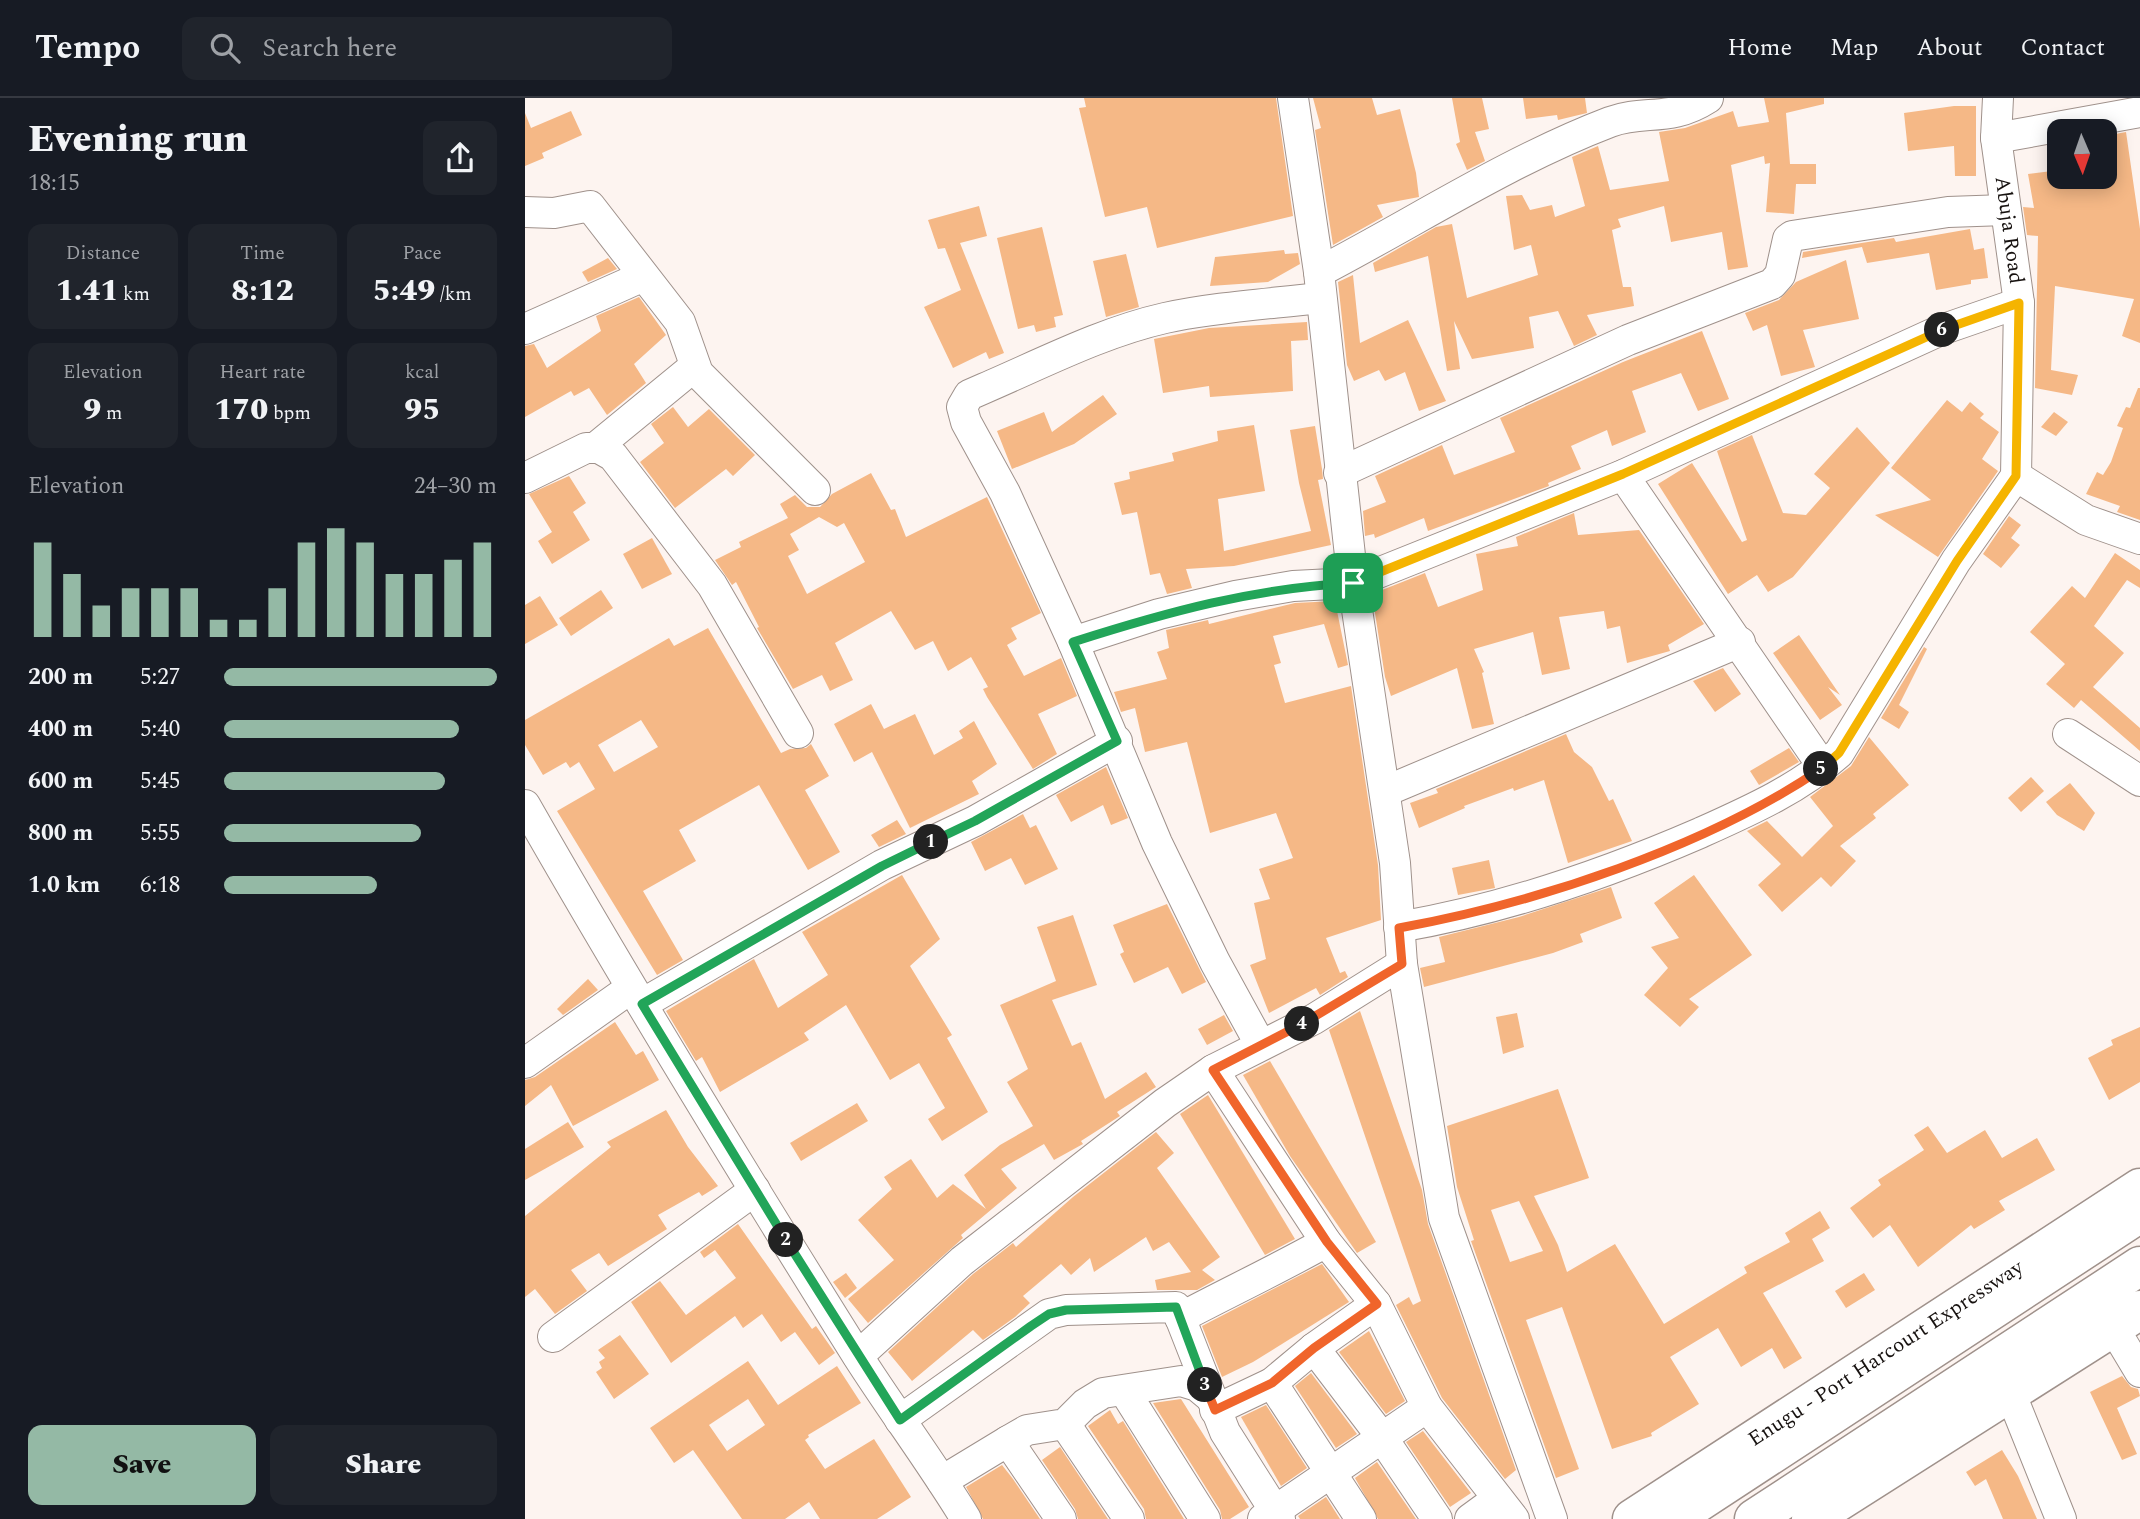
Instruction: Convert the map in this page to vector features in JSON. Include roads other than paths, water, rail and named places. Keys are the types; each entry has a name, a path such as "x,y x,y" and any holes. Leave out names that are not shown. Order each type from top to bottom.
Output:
{"main road":[{"name":"Enugu - Port Harcourt Expressway","path":"1633,1519 2140,1188"},
{"name":"Enugu - Port Harcourt Expressway","path":"1673,1519 2140,1213"},
{"path":"1753,1519 2140,1266"},
{"path":"1815,1518 2127,1318"}],"street":[{"path":"1293,98 1319,285 1353,583 1395,863 1402,964 1444,1218 1552,1519"},
{"path":"1260,1044 1215,962 1163,855 1073,642 1005,493 966,422 962,407 969,395 1088,345 1163,319 1319,285 1479,185 1613,121 1680,112 1708,98"},
{"name":"Abuja Road","path":"1998,98 1996,138 2019,303 2016,476"},
{"path":"1996,138 2140,112"},
{"path":"525,212 554,213 590,206 680,322 698,373 815,490"},
{"path":"1339,473 1628,340 1772,284 1780,275 1788,239 1792,236 1948,212 2005,210"},
{"path":"525,329 637,279"},
{"path":"1073,642 1159,614 1235,596 1293,586 1353,583 1623,474 1941,330 2019,303"},
{"path":"595,448 695,366"},
{"path":"525,478 586,448 595,448 613,456 712,585 798,733"},
{"path":"1623,474 1823,767"},
{"path":"1399,928 1481,911 1627,865 1738,816 1791,789 1823,767 1839,753 1957,561 2016,476 2085,520 2140,540"},
{"path":"1385,791 1740,642"},
{"path":"2068,734 2140,781"},
{"path":"525,1063 637,996 882,866 975,821 1117,741"},
{"path":"525,804 755,1190 858,1356 966,1519"},
{"path":"858,1356 962,1261 1213,1070 1314,1019 1402,964"},
{"path":"1213,1070 1327,1242 1377,1304 1427,1407 1505,1509 1469,1519"},
{"path":"553,1336 755,1190"},
{"path":"1180,1318 1240,1286 1262,1279 1327,1242"},
{"path":"1212,1403 1272,1383 1314,1348 1377,1304"},
{"path":"900,1420 1049,1314 1066,1310 1172,1306 1178,1310 1224,1432 1273,1517 1381,1436 1427,1407"},
{"path":"2127,1318 2140,1372"},
{"path":"1314,1348 1381,1436 1437,1519"},
{"path":"942,1480 1027,1430 1065,1423 1085,1404 1103,1393 1125,1392 1181,1381 1197,1386 1212,1403"},
{"path":"1272,1383 1361,1519"},
{"path":"1125,1392 1205,1519"},
{"path":"2010,1392 2061,1519"},
{"path":"1065,1423 1129,1519"},
{"path":"1008,1441 1061,1519"}]}
